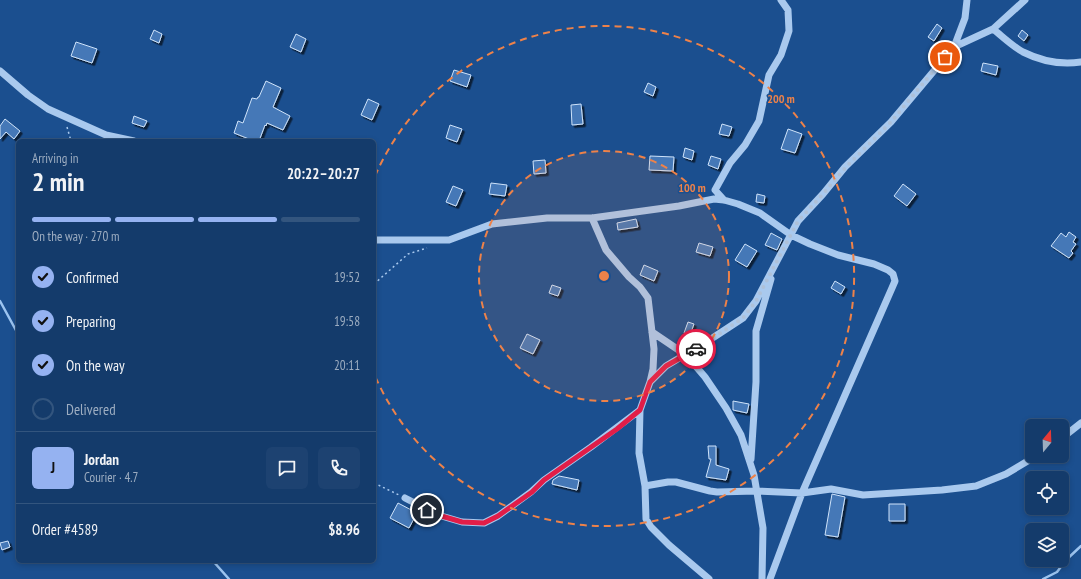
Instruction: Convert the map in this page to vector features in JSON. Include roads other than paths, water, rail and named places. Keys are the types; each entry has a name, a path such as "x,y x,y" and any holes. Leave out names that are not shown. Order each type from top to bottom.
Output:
{"street":[{"path":"724,200 715,190 730,163 745,145 759,121 769,75 781,55 789,31 788,10 781,0"},
{"path":"650,382 666,366 686,355 743,318 756,301 798,221 846,167 891,122 954,47 965,18 967,0"},
{"path":"954,47 993,29 1025,0"},
{"path":"993,29 1022,52 1050,62 1070,64 1081,62"},
{"path":"0,71 28,95 48,109 106,135 125,139"},
{"path":"376,240 449,240 492,224 547,218 592,218 679,206 714,199 738,204 760,213 791,235 838,255 881,266 893,274 895,281 802,493 770,579"},
{"path":"592,218 606,250 629,277 640,287 648,298 654,349 653,369 640,410 639,453 645,486 646,519 651,527 669,545 709,579"},
{"path":"750,462 756,382 756,331 775,266"},
{"path":"652,332 686,355 705,377 726,408 741,434 750,462 763,528 762,579"},
{"path":"405,498 438,515 462,522 484,523 498,516 532,492 544,480 617,429 640,410"},
{"path":"1069,432 1081,423"},
{"path":"645,486 676,482 710,491 802,493 831,489 863,495 942,490 976,486 1006,474 1025,463"}],"waterway":[{"path":"0,301 16,330"},
{"path":"1043,579 1057,572 1066,560 1081,546"},
{"path":"215,563 229,579"}]}
